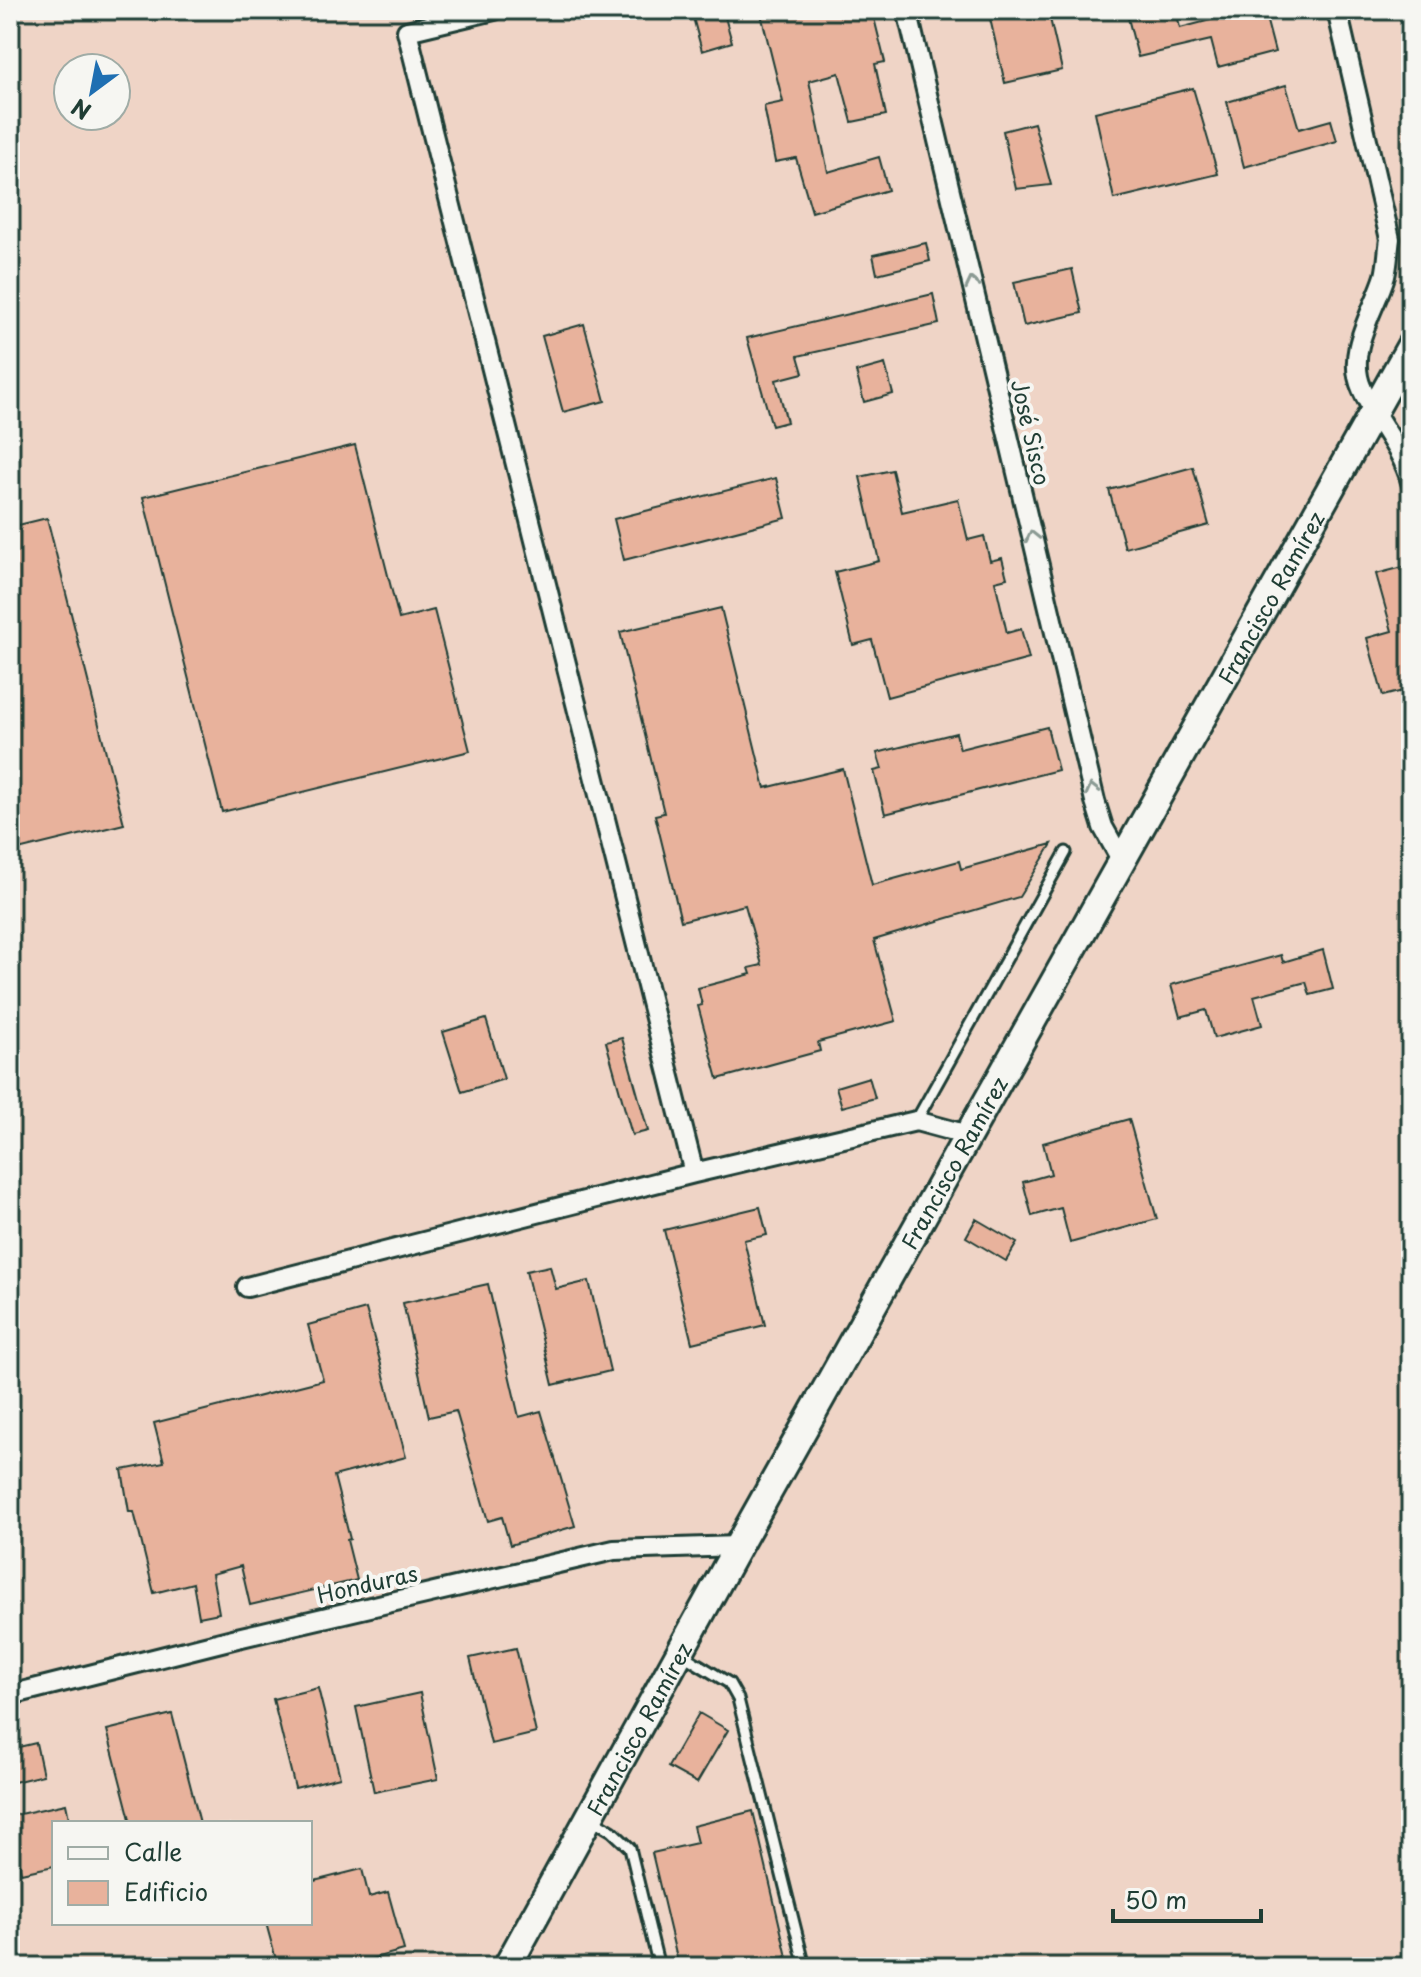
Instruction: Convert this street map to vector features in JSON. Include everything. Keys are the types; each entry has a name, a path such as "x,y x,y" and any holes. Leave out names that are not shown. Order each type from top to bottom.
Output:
{"street":[{"path":"494,10 407,31 694,1173"},
{"name":"José Sisco","path":"907,10 1095,801 1103,827 1122,861"},
{"path":"1337,10 1390,239 1385,275 1360,340 1356,368 1361,388 1407,466 1411,482"},
{"name":"Francisco Ramírez","path":"507,1967 738,1546 1408,353"},
{"path":"247,1287 694,1173 916,1121 968,1135"},
{"name":"Honduras","path":"10,1695 614,1550 738,1546"}],"lane":[{"path":"916,1121 1066,852"},
{"path":"679,1653 729,1683 738,1699 805,1967"},
{"path":"589,1818 612,1831 630,1848 659,1967"}],"shaded area":[{"path":"10,10 1411,10 1411,1967 10,1967"}],"building":[{"path":"691,10 723,10 732,42 702,51"},
{"path":"760,10 872,10 885,62 875,64 886,115 852,122 839,73 809,81 828,172 879,157 888,190 812,212 796,158 775,162 764,106 783,102"},
{"path":"988,10 1048,10 1062,70 1005,83"},
{"path":"1126,10 1176,10 1180,28 1249,10 1264,10 1275,52 1218,67 1211,40 1138,57"},
{"path":"1286,85 1299,129 1331,120 1337,141 1244,167 1227,102"},
{"path":"1193,88 1218,174 1114,199 1095,112"},
{"path":"1034,123 1051,185 1016,189 1003,131"},
{"path":"926,243 930,261 877,274 873,255"},
{"path":"1072,269 1082,313 1024,326 1014,282"},
{"path":"933,294 939,324 798,356 803,373 776,380 787,422 772,426 747,338"},
{"path":"584,324 605,401 563,412 542,336"},
{"path":"885,364 893,394 864,402 856,372"},
{"path":"355,445 399,619 434,610 470,751 222,812 143,497"},
{"path":"1193,467 1209,525 1125,548 1109,490"},
{"path":"892,470 902,512 958,499 968,540 984,536 990,561 1002,558 1007,578 995,581 1007,633 1021,629 1029,659 887,697 872,640 853,645 835,572 879,561 860,477"},
{"path":"776,478 786,518 624,560 614,519"},
{"path":"47,518 124,824 10,852 10,527"},
{"path":"1411,565 1411,689 1383,696 1367,638 1392,631 1376,574"},
{"path":"721,608 765,788 843,769 872,885 959,861 961,869 1052,844 1019,897 874,940 896,1021 818,1042 820,1051 718,1079 698,1006 702,1005 698,988 751,974 749,968 762,965 745,905 681,921 655,815 664,813 620,632"},
{"path":"1047,727 1058,770 885,814 874,771 882,769 877,753 956,733 960,749"},
{"path":"1323,950 1333,989 1310,995 1306,982 1254,996 1262,1025 1214,1038 1206,1010 1180,1017 1171,985 1281,955 1283,962"},
{"path":"486,1019 504,1079 462,1092 443,1032"},
{"path":"622,1038 648,1131 632,1135 606,1042"},
{"path":"869,1077 875,1098 842,1107 836,1087"},
{"path":"1129,1119 1157,1219 1070,1243 1061,1208 1032,1216 1023,1182 1051,1174 1043,1143"},
{"path":"760,1207 767,1235 744,1240 765,1325 692,1343 664,1230"},
{"path":"976,1219 1017,1243 1006,1261 966,1237"},
{"path":"550,1266 556,1289 589,1281 610,1371 553,1385 526,1271"},
{"path":"488,1284 519,1417 541,1411 575,1526 510,1545 502,1517 488,1521 456,1411 429,1417 403,1303"},
{"path":"366,1309 406,1457 334,1476 357,1580 250,1605 241,1566 212,1574 219,1613 199,1617 193,1583 154,1593 134,1512 129,1512 122,1470 164,1462 154,1423 323,1380 308,1325"},
{"path":"516,1648 536,1733 491,1744 470,1658"},
{"path":"318,1688 340,1777 295,1788 273,1699"},
{"path":"420,1693 438,1779 374,1792 356,1707"},
{"path":"699,1713 728,1730 697,1783 668,1767"},
{"path":"172,1714 199,1821 130,1821 107,1730"},
{"path":"36,1743 43,1775 10,1783 10,1749"},
{"path":"66,1804 70,1821 52,1821 52,1866 21,1873 10,1816"},
{"path":"753,1811 787,1957 743,1967 679,1967 652,1853 697,1843 693,1826"},
{"path":"362,1869 369,1897 388,1892 404,1950 341,1967 278,1967 267,1925 312,1925 312,1882"}]}
